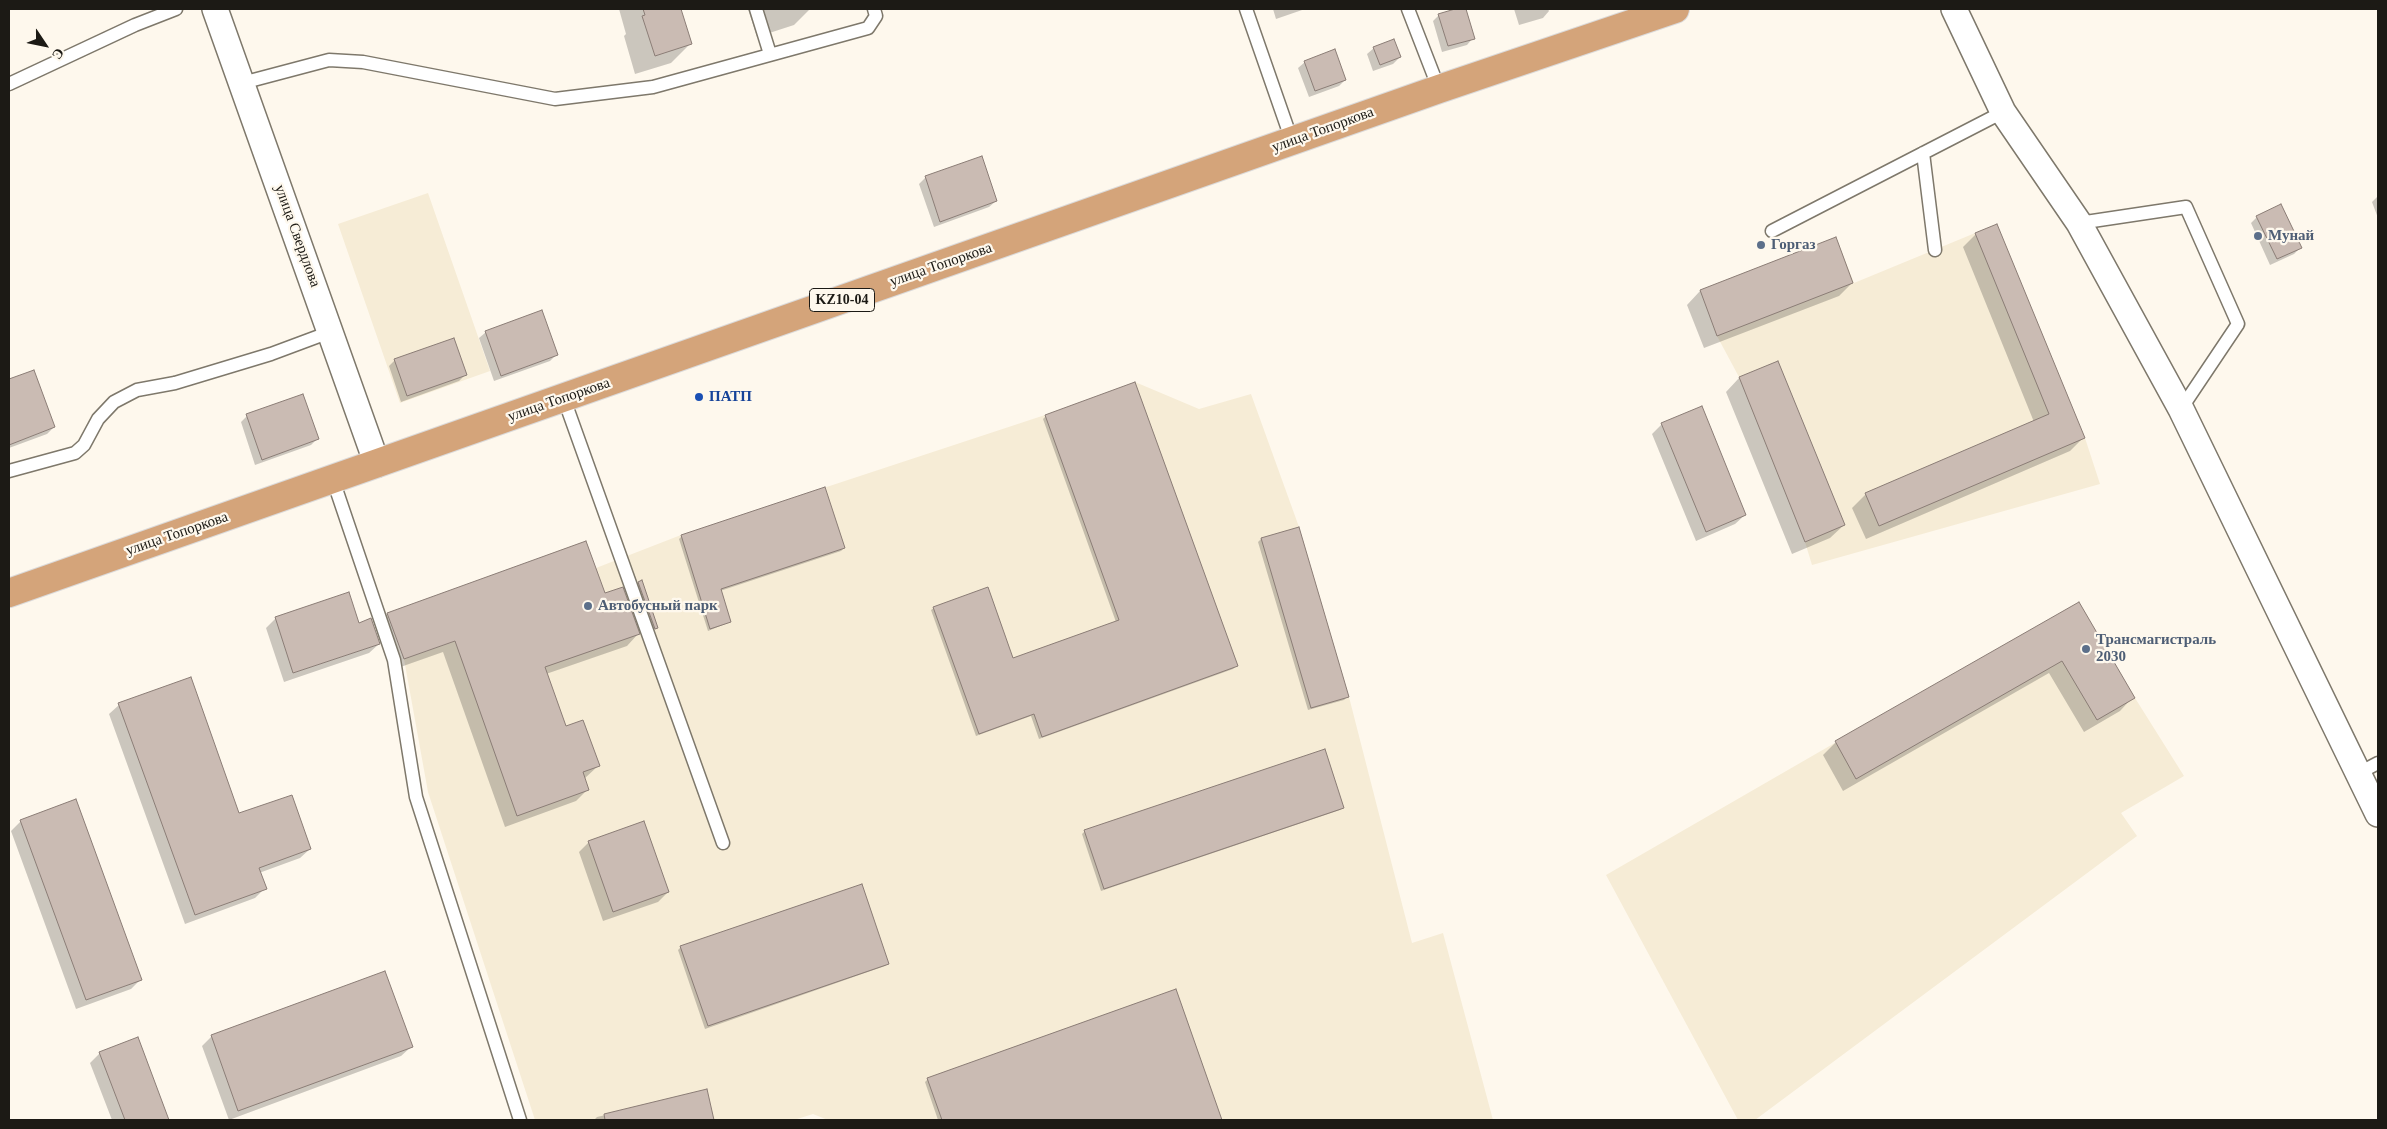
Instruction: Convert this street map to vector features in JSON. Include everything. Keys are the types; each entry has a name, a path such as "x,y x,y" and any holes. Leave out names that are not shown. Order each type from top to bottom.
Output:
{"highway":[{"name":"улица Топоркова","path":"9,593 564,399 1439,89 1675,9"}],"street":[{"name":"улица Свердлова","path":"215,9 377,464"},
{"path":"1954,9 2003,112 2079,223 2181,409 2369,768 2378,814"}],"lane":[{"path":"9,84 135,25 176,9"},
{"path":"756,9 770,54"},
{"path":"242,83 329,60 363,62 555,99 653,87 868,28 876,16 874,9"},
{"path":"1246,9 1292,142"},
{"path":"1408,9 1439,89"},
{"path":"1772,231 2003,112"},
{"path":"1923,153 1935,250"},
{"path":"2079,223 2186,207 2238,324 2181,409"},
{"path":"9,471 75,453 84,445 98,419 114,402 137,390 175,383 271,354 330,332"},
{"path":"564,399 723,843"},
{"path":"333,480 394,660 416,797 520,1120"}],"shaded area":[{"path":"428,193 490,371 400,403 338,224"},
{"path":"1997,224 2085,438 2100,484 1812,565 1805,542 1739,377 1717,336 1700,290 1836,237 1854,283"},
{"name":"Автобусный парк","path":"1135,382 1199,409 1251,394 1299,527 1349,697 1412,943 1443,933 1493,1120 828,1120 813,1114 794,1120 535,1120 428,792 404,659 547,609 530,562 549,554 586,541 596,568 681,535 1045,415"},
{"path":"2079,602 2135,698 2184,776 2121,813 2137,836 1755,1120 1738,1120 1606,875"}],"building":[{"path":"643,9 681,9 692,44 655,56 642,16 645,15"},
{"path":"1455,9 1466,9 1475,39 1448,46 1438,14"},
{"path":"1394,39 1401,57 1380,65 1373,47"},
{"path":"1335,49 1346,80 1315,91 1304,61"},
{"path":"982,156 997,201 940,222 925,176"},
{"path":"2281,204 2302,248 2277,259 2256,216"},
{"path":"1997,224 2085,438 1879,526 1865,493 2049,414 1975,233"},
{"path":"1836,237 1853,283 1717,336 1700,290"},
{"path":"542,310 558,355 501,376 485,331"},
{"path":"454,338 467,375 407,396 394,359"},
{"path":"1778,361 1845,525 1805,542 1739,377"},
{"path":"34,370 55,427 9,445 9,379"},
{"path":"1135,382 1238,666 1042,737 1034,714 979,734 933,607 988,587 1013,658 1119,620 1045,415"},
{"path":"303,394 319,439 262,460 246,414"},
{"path":"1702,406 1746,515 1706,532 1661,423"},
{"path":"825,487 845,548 721,589 731,622 710,629 681,535"},
{"path":"1299,527 1349,697 1311,708 1261,538"},
{"path":"586,541 605,593 623,587 640,634 545,667 566,726 583,720 600,766 583,772 589,790 517,816 455,641 404,659 387,613"},
{"path":"642,580 658,628 655,629 638,582"},
{"path":"349,592 359,623 371,618 380,644 293,673 275,617"},
{"path":"2079,602 2135,698 2097,720 2062,661 1856,779 1835,741"},
{"path":"191,677 239,813 292,795 311,849 259,868 267,889 195,915 118,703"},
{"path":"1325,749 1344,808 1104,889 1084,830"},
{"path":"76,799 142,980 86,1000 20,820"},
{"path":"644,821 669,892 613,912 588,841"},
{"path":"862,884 889,964 708,1026 680,946"},
{"path":"385,971 413,1047 238,1111 211,1035"},
{"path":"1176,989 1222,1120 942,1120 927,1078"},
{"path":"138,1037 169,1120 125,1120 99,1052"},
{"path":"707,1089 714,1120 605,1120 604,1114"}],"place":[{"name":"Мунай","path":"2258,236"},
{"name":"Горгаз","path":"1761,245"},
{"name":"ПАТП","path":"699,397"},
{"name":"Автобусный парк","path":"588,606"},
{"name":"Трансмагистраль 2030","path":"2086,649"}]}
